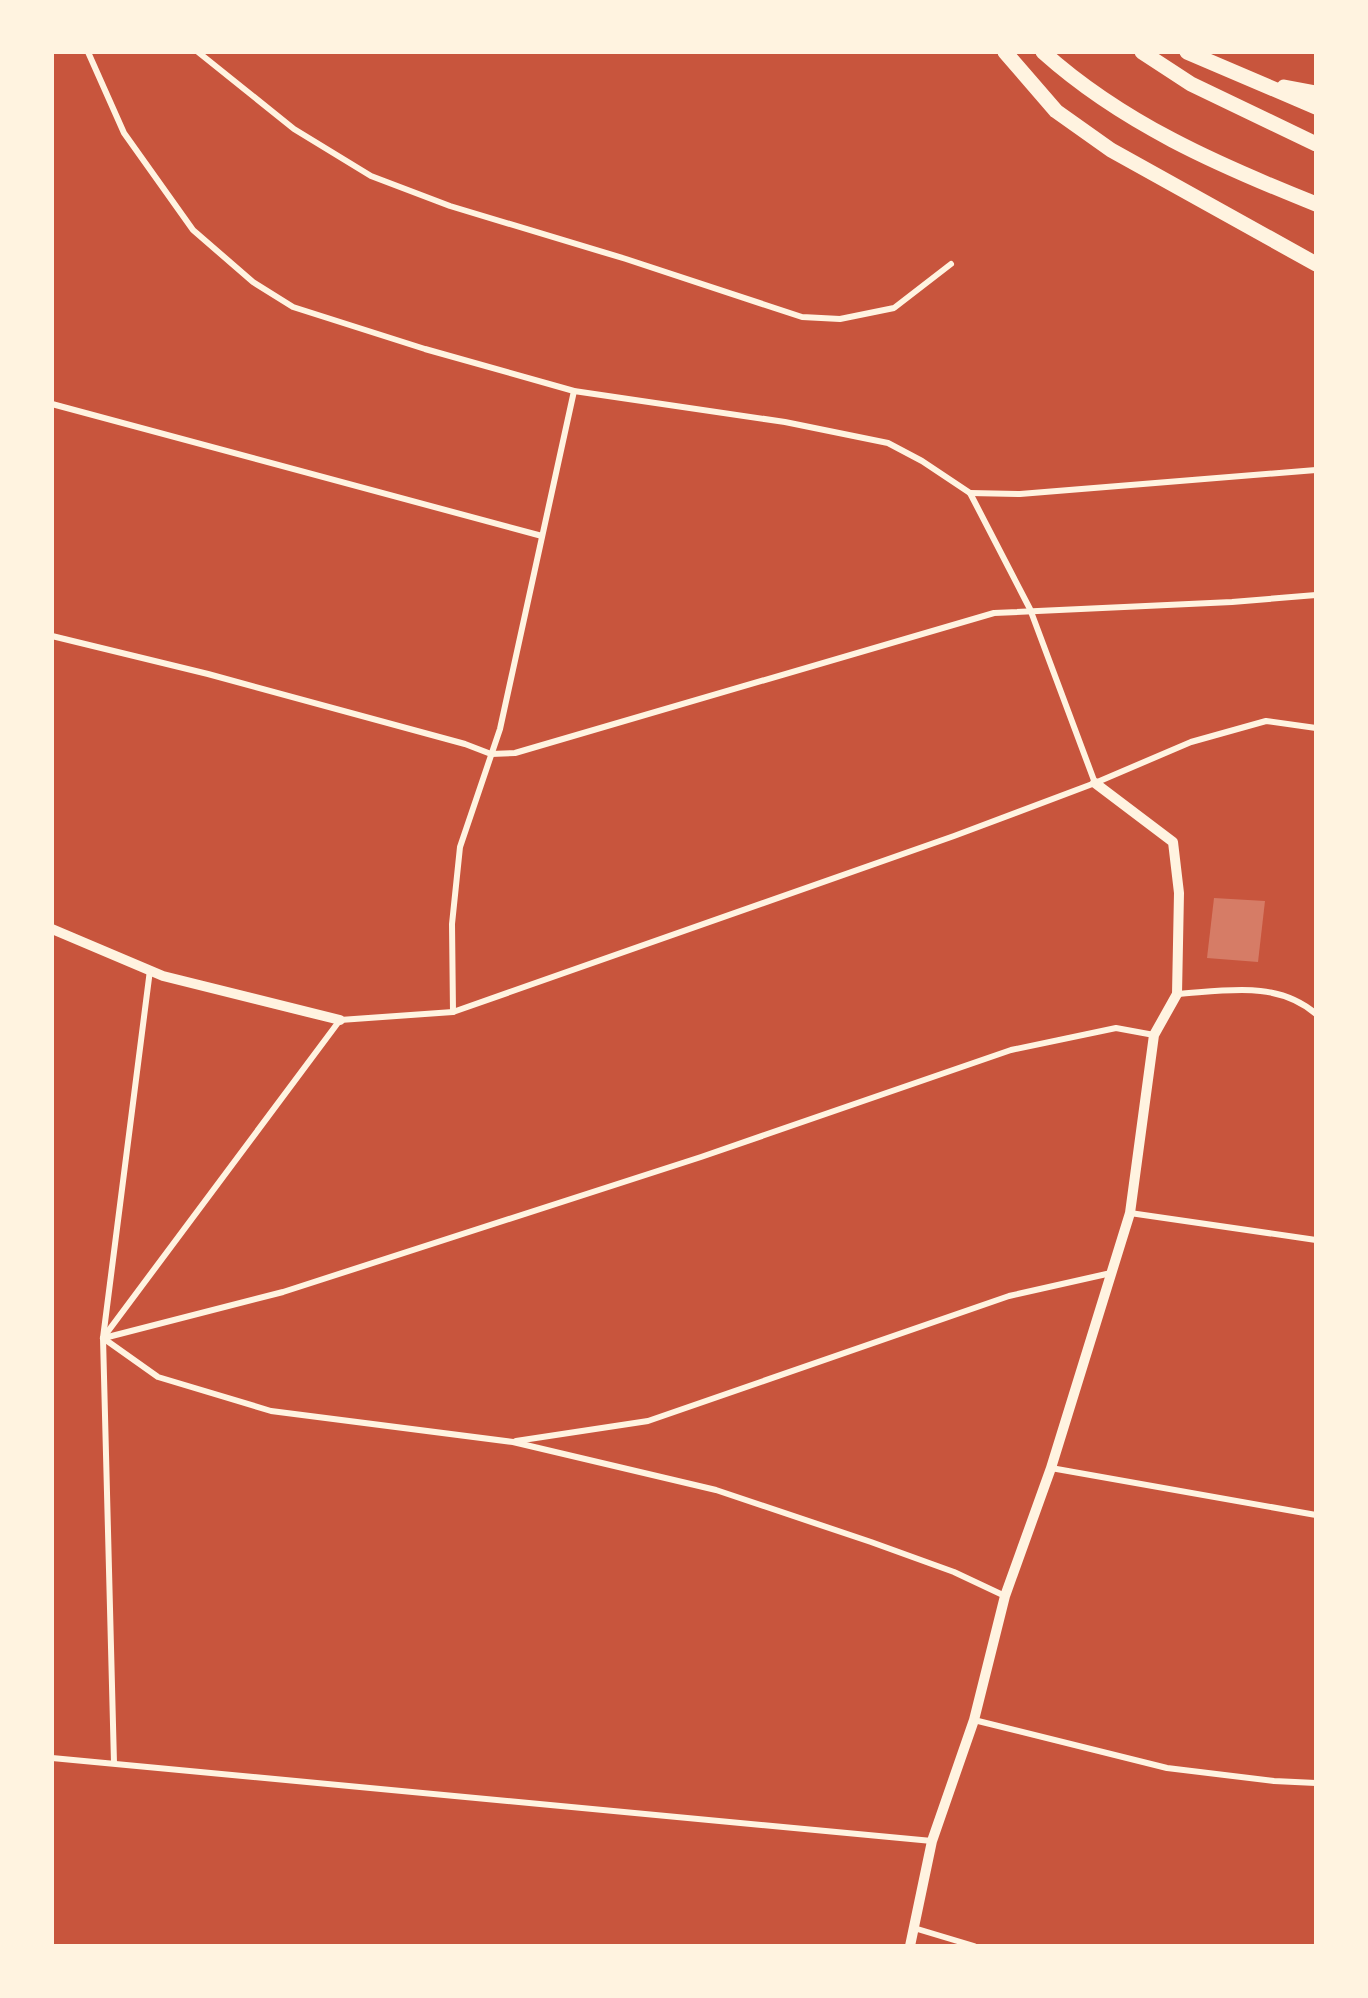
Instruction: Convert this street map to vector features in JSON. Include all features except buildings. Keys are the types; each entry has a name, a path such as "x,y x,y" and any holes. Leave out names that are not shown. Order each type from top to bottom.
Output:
{"main road":[{"path":"1005,52 1056,111 1112,150 1316,264"},
{"path":"1043,52 1065,73 1120,111 1170,139 1227,169 1316,204"},
{"path":"1142,52 1191,84 1316,144"},
{"path":"1187,52 1316,107"},
{"path":"1252,81 1316,93"}],"street":[{"path":"88,52 124,133 193,230 253,282 293,307 425,349 574,391 785,423 888,443 922,461 970,493 1030,609 1095,783 1173,842 1179,893 1177,994 1154,1035 1130,1213 1051,1468 1005,1596 974,1720 932,1841 910,1946"},
{"path":"198,52 294,129 371,176 450,206 626,259 802,317 840,319 894,309 951,264"},
{"path":"453,1012 452,924 460,847 500,729 574,391"},
{"path":"52,404 542,536"},
{"path":"970,493 1020,494 1316,470"},
{"path":"52,636 208,674 465,744 491,754 515,753 994,613 1030,609 1233,602 1316,595"},
{"path":"52,929 150,970 340,1020 453,1012 943,840 1095,783 1191,742 1266,721 1316,728"},
{"path":"114,1763 103,1338 150,970"},
{"path":"1177,994 1240,990 1275,991 1301,1001 1316,1014"},
{"path":"103,1338 340,1020"},
{"path":"103,1338 283,1292 701,1156 1011,1050 1116,1028 1154,1035"},
{"path":"1130,1213 1316,1240"},
{"path":"513,1442 648,1421 1009,1296 1111,1273"},
{"path":"103,1338 158,1377 270,1411 513,1442 716,1490 954,1572 1005,1596"},
{"path":"1051,1468 1316,1515"},
{"path":"974,1720 1167,1768 1274,1781 1316,1783"},
{"path":"52,1758 932,1841"},
{"path":"914,1928 974,1946"}]}
